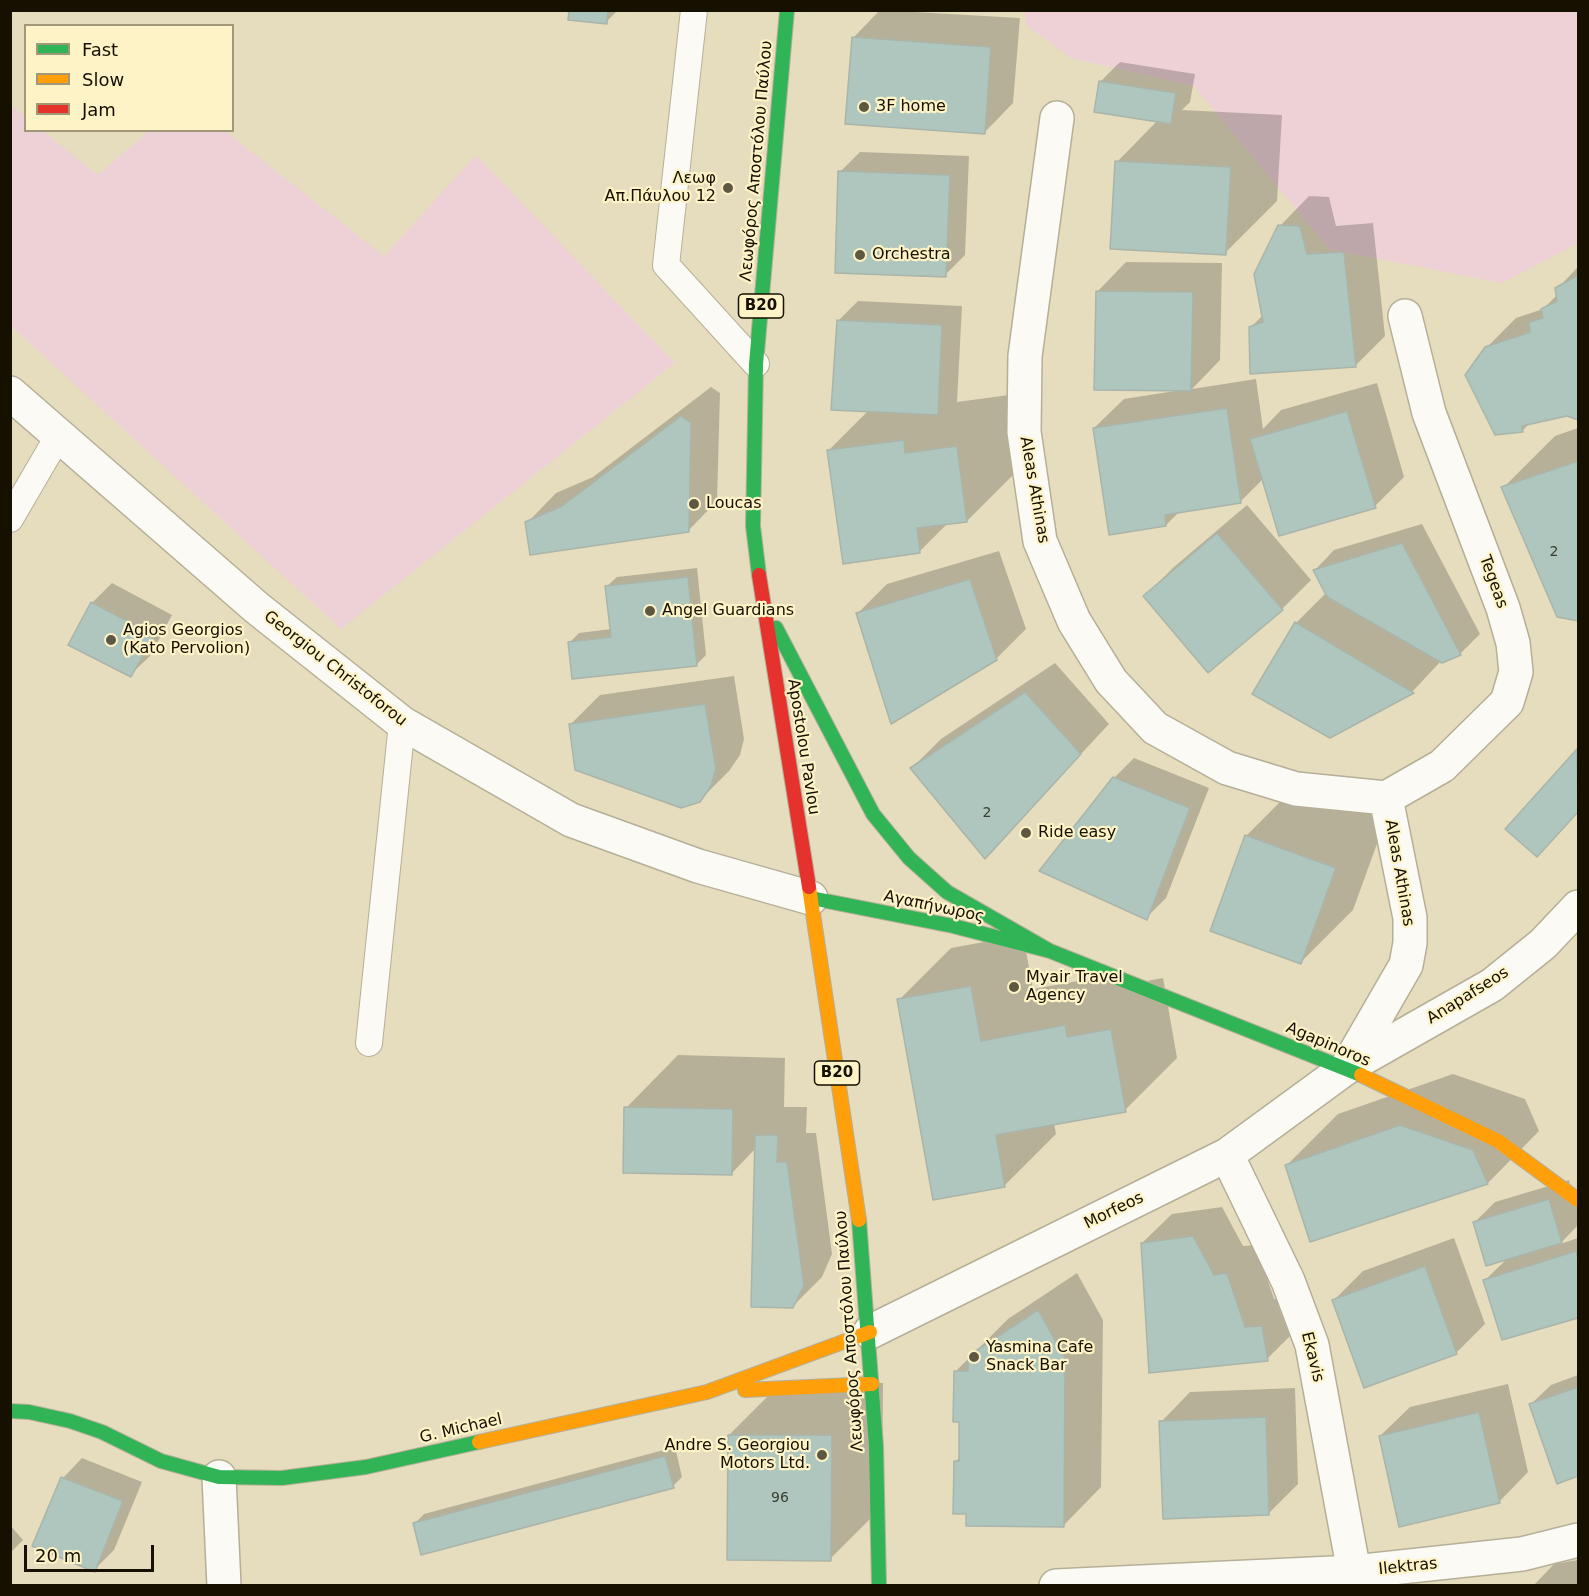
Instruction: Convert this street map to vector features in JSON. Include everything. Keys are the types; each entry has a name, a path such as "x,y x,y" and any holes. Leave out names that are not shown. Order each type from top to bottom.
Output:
{"main road":[{"name":"Λεωφόρος Αποστόλου Παύλου","path":"762,602 753,526 756,364 787,10"},
{"name":"Apostolou Pavlou","path":"762,602 811,898"},
{"path":"762,602 873,814 909,858 947,892 1050,951"},
{"name":"Λεωφόρος Αποστόλου Παύλου","path":"811,898 864,1248 870,1332 879,1586"},
{"name":"Αγαπήνωρος","path":"811,898 953,926 1050,951"},
{"name":"Agapinoros","path":"1050,951 1346,1068 1498,1141 1578,1200"},
{"name":"G. Michael","path":"10,1412 29,1412 70,1421 102,1432 161,1461 219,1477 282,1478 366,1467 707,1392 870,1332"},
{"name":"G. Michael","path":"707,1392 872,1384"}],"street":[{"name":"Aleas Athinas","path":"1057,118 1024,356 1023,432 1040,541 1074,621 1111,681 1155,728 1227,768 1296,789 1386,798 1410,918 1410,943 1406,965 1346,1068"},
{"name":"Tegeas","path":"1386,798 1442,766 1507,702 1516,672 1513,643 1503,608 1429,413 1405,316"},
{"name":"Georgiou Christoforou","path":"10,393 257,608 402,723 571,820 698,866 811,898"},
{"name":"Anapafseos","path":"1346,1068 1492,985 1543,945 1578,906"},
{"name":"Morfeos","path":"870,1332 1227,1155 1346,1068"},
{"name":"Ekavis","path":"1227,1155 1288,1281 1312,1345 1354,1572"},
{"path":"219,1477 224,1586"},
{"name":"Ilektras","path":"1056,1586 1354,1572 1522,1554 1578,1540"}],"lane":[{"path":"694,10 666,265 756,364"},
{"path":"10,519 59,435"},
{"path":"369,1043 402,723"}],"shaded area":[{"path":"1025,11 1578,11 1578,243 1502,283 1329,249 1194,86 1071,58 1026,25"},
{"path":"10,104 24,115 24,132 44,132 98,175 148,132 226,132 384,256 476,155 675,363 341,629 11,326"}],"building":[{"path":"569,10 608,10 607,24 568,20"},
{"path":"852,37 991,47 985,134 845,124"},
{"path":"1099,81 1176,93 1171,124 1094,112"},
{"path":"1115,161 1231,167 1226,255 1110,249"},
{"path":"838,171 950,175 946,277 835,273"},
{"path":"1278,225 1300,226 1307,254 1344,252 1356,367 1250,374 1249,327 1263,322 1254,274"},
{"path":"1578,275 1578,420 1567,416 1522,426 1523,432 1495,435 1465,375 1485,347 1530,332 1529,322 1543,318 1541,309 1557,301 1555,288"},
{"path":"1096,291 1193,292 1191,391 1094,390"},
{"path":"837,320 942,325 938,415 831,410"},
{"path":"1227,408 1241,503 1165,515 1166,526 1109,535 1093,428"},
{"path":"1347,411 1376,508 1279,536 1250,439"},
{"path":"681,416 691,423 689,532 530,555 525,522 562,506"},
{"path":"904,440 905,453 957,446 967,522 917,528 920,553 843,564 827,450"},
{"path":"1578,461 1578,621 1557,617 1501,487"},
{"path":"1217,533 1283,610 1208,673 1143,596"},
{"path":"1402,543 1461,655 1442,663 1327,597 1313,570"},
{"name":"Angel Guardians","path":"688,577 697,666 572,679 568,642 611,637 605,586"},
{"path":"970,579 997,660 891,724 856,613"},
{"name":"Agios Georgios (Kato Pervolion)","path":"91,602 154,635 131,677 68,645"},
{"path":"1295,622 1414,693 1330,738 1252,694"},
{"path":"1025,692 1081,754 985,859 910,768"},
{"path":"705,704 716,769 711,786 700,802 681,808 575,770 569,724"},
{"path":"1577,749 1578,812 1537,857 1505,829"},
{"path":"1113,777 1190,808 1147,920 1039,871"},
{"path":"1245,835 1336,868 1301,964 1210,931"},
{"path":"971,986 981,1041 1065,1025 1067,1037 1111,1029 1126,1112 996,1135 1005,1187 933,1200 897,999"},
{"path":"624,1107 733,1109 732,1175 623,1173"},
{"path":"1400,1125 1473,1150 1488,1184 1310,1242 1285,1165"},
{"path":"755,1135 778,1135 777,1162 787,1162 804,1285 793,1308 751,1307"},
{"path":"1549,1199 1562,1243 1486,1266 1473,1222"},
{"path":"1193,1236 1214,1275 1227,1273 1245,1327 1262,1326 1268,1361 1149,1373 1141,1243"},
{"path":"1576,1251 1578,1318 1502,1340 1483,1280"},
{"path":"1425,1266 1457,1354 1364,1388 1332,1300"},
{"path":"1038,1310 1065,1358 1064,1527 966,1526 966,1514 953,1514 954,1461 959,1461 959,1422 953,1422 954,1371 968,1371 968,1356"},
{"path":"1578,1387 1578,1476 1557,1484 1529,1404"},
{"path":"1479,1412 1500,1503 1399,1527 1379,1436"},
{"path":"1266,1417 1269,1515 1163,1519 1159,1421"},
{"path":"728,1435 832,1435 831,1561 727,1560"},
{"path":"665,1456 674,1488 421,1555 413,1523"},
{"path":"61,1477 123,1501 95,1572 32,1546"}],"traffic: fast":[{"path":"759,575 753,526 756,364 787,10"},
{"path":"776,628 873,814 909,858 947,892 1050,951"},
{"path":"811,898 953,926 1050,951 1361,1075"},
{"path":"859,1220 876,1446 879,1586"},
{"path":"10,1411 29,1412 70,1421 102,1432 161,1461 219,1477 282,1478 366,1467 479,1442"}],"traffic: slow":[{"path":"809,887 859,1220"},
{"path":"1361,1075 1498,1141 1578,1200"},
{"path":"479,1442 707,1392 870,1332"},
{"path":"745,1390 872,1384"}],"traffic: jam":[{"path":"759,575 809,887"}],"place":[{"name":"3F home","path":"864,107"},
{"name":"Λεωφ Απ.Πάυλου 12","path":"728,188"},
{"name":"Orchestra","path":"860,255"},
{"name":"Loucas","path":"694,504"},
{"name":"Angel Guardians","path":"650,611"},
{"name":"Agios Georgios (Kato Pervolion)","path":"111,640"},
{"name":"Ride easy","path":"1026,833"},
{"name":"Myair Travel Agency","path":"1014,987"},
{"name":"Yasmina Cafe Snack Bar","path":"974,1357"},
{"name":"Andre S. Georgiou Motors Ltd.","path":"822,1455"}]}
